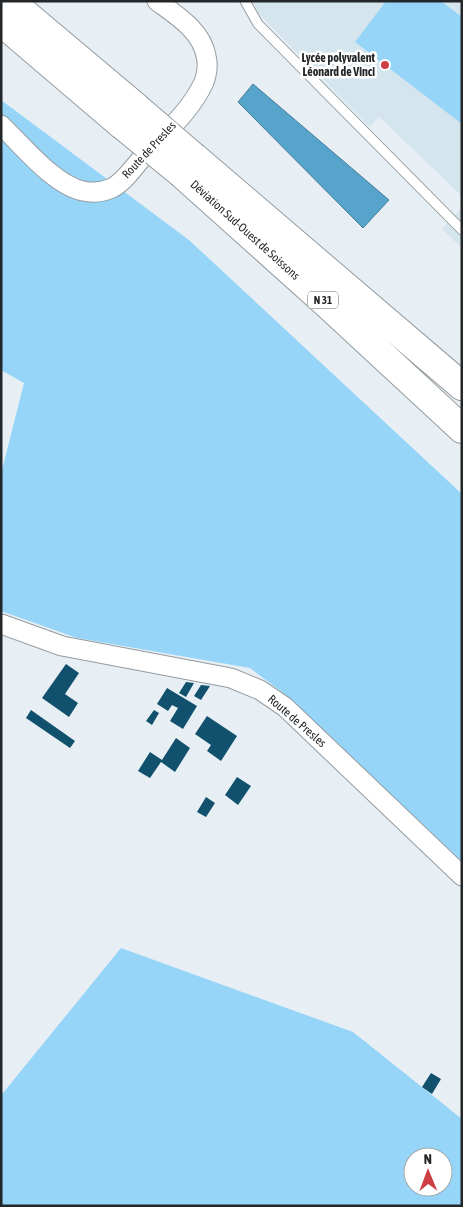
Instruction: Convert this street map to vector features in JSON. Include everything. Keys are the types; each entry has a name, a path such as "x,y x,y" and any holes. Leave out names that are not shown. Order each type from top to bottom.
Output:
{"highway":[{"name":"N 31","path":"10,1 129,116 188,166"},
{"name":"N 31","path":"1,22 129,116"},
{"name":"Déviation Sud-Ouest de Soissons","path":"188,166 462,386"},
{"name":"Déviation Sud-Ouest de Soissons","path":"188,166 326,303 462,429"}],"street":[{"name":"Route de Presles","path":"1,125 59,182 84,192 94,192 114,187 183,113 205,80 206,55 201,40 195,31 157,1"},
{"name":"Route de Presles","path":"1,624 62,646 231,678 260,690 285,708 462,876"}],"lane":[{"path":"244,1 258,24 462,230"}],"shaded area":[{"name":"Lycée polyvalent Léonard de Vinci","path":"253,1 462,1 462,196 379,117 370,127 258,13"},
{"path":"386,1 441,1 462,17 462,124 355,42"},
{"path":"253,84 389,200 363,228 238,102"},
{"path":"1,100 189,240 462,494 462,863 286,695 250,668 77,638 1,611 1,474 24,383 1,370"},
{"path":"462,208 462,248 442,229"},
{"path":"121,948 353,1032 462,1119 462,1206 1,1206 1,1092 3,1093"}],"building":[{"path":"66,664 79,673 65,694 78,703 69,717 42,698"},
{"path":"186,682 194,683 186,697 179,693"},
{"path":"201,685 210,686 201,700 194,696"},
{"path":"167,688 197,706 183,729 170,721 178,708 172,705 168,711 157,704"},
{"path":"31,710 75,741 70,748 26,718"},
{"path":"154,710 159,713 152,725 146,721"},
{"path":"207,716 237,736 221,761 207,751 211,745 195,734"},
{"path":"176,738 190,748 175,772 161,762 150,778 138,771 150,752 162,760"},
{"path":"237,777 251,786 238,805 225,795"},
{"path":"206,797 215,803 206,817 197,812"},
{"path":"431,1073 441,1079 432,1094 422,1087"}],"place":[{"name":"Lycée polyvalent Léonard de Vinci","path":"385,65"}]}
